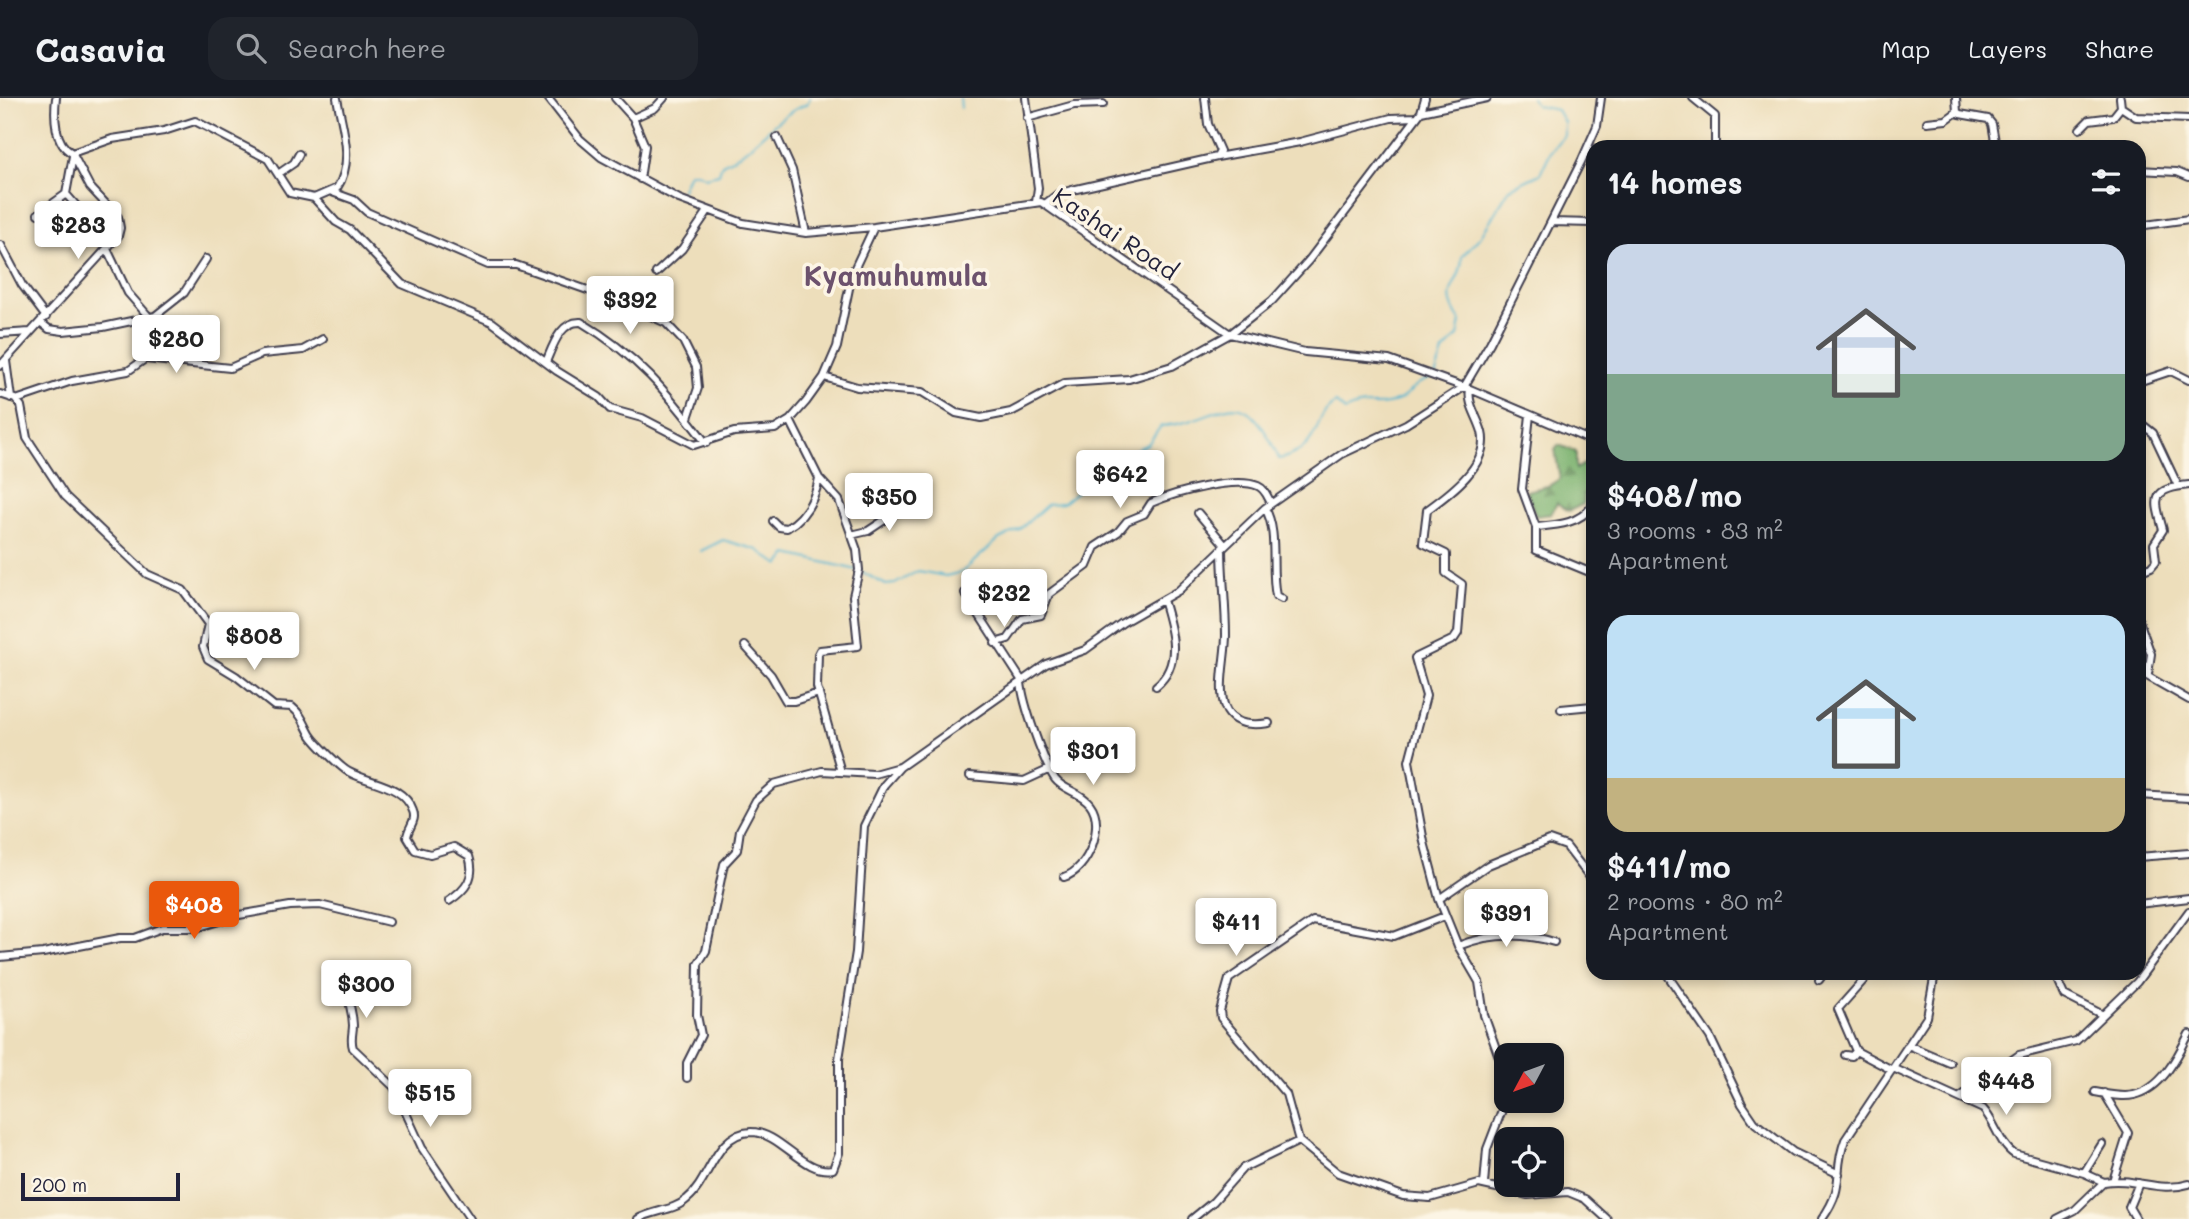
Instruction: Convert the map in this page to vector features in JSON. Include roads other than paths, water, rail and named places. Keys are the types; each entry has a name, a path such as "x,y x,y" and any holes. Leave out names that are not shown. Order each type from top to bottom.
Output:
{"street":[{"path":"14,399 3,363 107,249 118,236 120,228 118,217 90,187 73,154 64,147 54,118 56,98"},
{"path":"73,154 113,139 164,131 195,121 268,159 293,196 314,198 332,192 340,184 346,165 345,135 337,98"},
{"name":"Kashai Road","path":"548,98 586,145 617,168 708,211 743,223 806,233 874,227 1036,202 1045,204 1230,334 1304,352 1389,360 1467,388 1586,438"},
{"path":"615,98 633,118 646,150 639,179"},
{"path":"633,118 655,108 664,98"},
{"path":"1026,98 1038,188 1036,202"},
{"path":"1205,98 1208,124 1220,152 1217,157"},
{"path":"824,377 857,387 922,392 957,412 981,418 1011,412 1065,383 1129,379 1157,373 1230,334 1272,301 1292,280 1419,115 1424,98"},
{"path":"1045,204 1058,194 1072,190 1217,157 1300,142 1391,118 1419,115 1487,98"},
{"path":"1591,140 1598,126 1601,98"},
{"path":"1693,98 1716,116 1716,140"},
{"path":"1956,98 1957,112"},
{"path":"2080,129 2089,120 2113,117 2121,107 2120,98"},
{"path":"1027,118 1074,104 1103,104"},
{"path":"2121,107 2136,117 2189,119"},
{"path":"1927,122 1946,120 1957,112 1988,119 1992,124 1995,140"},
{"path":"777,137 792,170 806,233"},
{"path":"638,1219 685,1202 703,1183 718,1152 734,1139 748,1133 760,1134 826,1170 837,1164 839,1059 857,939 864,826 884,785 900,767 1046,664 1097,643 1122,623 1178,591 1268,505 1342,454 1422,415 1467,388 1586,151"},
{"path":"38,214 65,194 73,154"},
{"path":"278,174 294,163 299,154"},
{"path":"2146,170 2177,172 2189,177"},
{"path":"332,192 354,200 367,212 488,265 516,265 627,304 666,323 683,341 696,367 698,388 688,418"},
{"path":"65,194 87,218"},
{"path":"314,198 336,222 350,230 402,284 492,322 599,397 614,411 642,418 691,445 706,443 734,432 770,431 790,420 824,377 844,323 852,274 874,227"},
{"path":"58,228 59,200"},
{"path":"656,274 682,249 708,211"},
{"path":"2146,225 2189,219"},
{"path":"1552,222 1586,223"},
{"path":"1,245 22,285 46,317"},
{"path":"107,249 128,293 144,307 150,318"},
{"path":"40,322 49,328 63,331 150,318 184,293 206,259"},
{"path":"546,362 563,329 573,321 581,322 623,348 688,418 706,443"},
{"path":"0,334 30,332"},
{"path":"14,399 86,377 128,371 145,359 230,368 262,354 303,351 323,339"},
{"path":"2146,379 2171,371 2189,380"},
{"path":"1467,388 1483,437 1480,455 1446,498 1427,510 1423,544 1446,554 1446,573 1462,584 1458,633 1454,639 1415,658 1426,696 1410,755 1410,767 1438,899 1458,946 1479,982 1484,1015 1494,1043"},
{"path":"0,394 14,399 22,406 27,438 65,496 147,575 181,588 196,605 208,624 203,647 208,659 236,676 274,706 292,707 305,720 312,737 341,767 392,788 401,796 413,812 414,820 407,836 415,850 430,854 454,847 469,856 472,876 467,886 449,901"},
{"path":"1530,415 1522,489 1536,527 1535,548 1538,552 1586,571"},
{"path":"790,420 819,478 836,495 859,561 853,596 859,644 853,649 818,651 816,678 841,772"},
{"path":"2146,427 2153,433 2178,486"},
{"path":"773,521 779,527 787,528 802,517 810,504 819,478"},
{"path":"995,643 1008,639 1022,619 1041,615 1049,594 1087,566 1095,547 1127,522 1144,514 1151,503 1213,485 1249,484 1260,487 1268,505 1276,596 1282,599"},
{"path":"2146,568 2156,561 2154,544 2163,530 2155,503 2158,497 2178,486 2189,485"},
{"path":"851,535 868,531 919,497 928,499"},
{"path":"1198,513 1223,546 1226,641 1220,680 1225,706 1236,719 1254,724 1269,723"},
{"path":"1536,527 1569,523 1586,514"},
{"path":"965,593 981,614 995,643 1021,681 1050,769 1059,784 1081,794 1094,811 1092,848 1084,861 1064,877"},
{"path":"1156,686 1171,671 1172,664 1172,634 1163,600"},
{"path":"2146,640 2151,654 2148,674 2189,700"},
{"path":"745,646 771,676 786,701 819,693"},
{"path":"1561,709 1586,707"},
{"path":"687,1078 687,1063 701,1035 697,1016 698,964 706,951 724,864 737,850 740,830 748,813 764,790 774,784 822,771 873,774 900,767"},
{"path":"970,776 1024,781 1050,769"},
{"path":"2146,795 2189,798"},
{"path":"1438,899 1488,864 1549,840 1566,846 1586,872"},
{"path":"2146,857 2189,853"},
{"path":"2146,903 2189,898"},
{"path":"0,957 43,953 120,937 135,938 162,928 196,928 239,915 289,906 320,905 388,922"},
{"path":"2146,970 2189,911"},
{"path":"1445,916 1394,936 1313,921 1229,979 1221,1018 1286,1094 1299,1141 1338,1173 1403,1196 1430,1198 1484,1184 1528,1195 1568,1192 1585,1199 1607,1219"},
{"path":"1458,946 1492,936 1539,938 1554,942"},
{"path":"1670,980 1710,1037 1742,1104 1755,1123 1793,1152 1839,1174"},
{"path":"1864,980 1838,1009 1856,1051 1983,1109 1992,1118 2010,1152 2084,1172 2104,1182 2139,1183 2170,1189 2188,1185 2189,1196"},
{"path":"1822,1219 1836,1197 1840,1151 1845,1140 1927,1017 1934,980"},
{"path":"2057,980 2064,995 2103,1015"},
{"path":"356,981 347,1006 353,1025 353,1048 394,1087 422,1148 470,1219"},
{"path":"1961,1097 1973,1085 2019,1055 2076,1041 2137,982"},
{"path":"2095,1092 2135,1095 2145,1090 2171,1067 2189,1034"},
{"path":"1908,1045 1950,1063"},
{"path":"1845,1055 1852,1056 1856,1051"},
{"path":"2104,1093 2129,1133 2113,1181"},
{"path":"1484,1184 1487,1149 1501,1113"},
{"path":"1192,1219 1213,1202 1243,1168 1299,1141"},
{"path":"2084,1172 2102,1144"},
{"path":"2057,1219 2082,1204 2104,1182"},
{"path":"2136,1219 2129,1207 2139,1183"}],"waterway":[{"path":"682,189 689,173 698,173 705,177 719,174 722,164 746,149 785,116 807,104 810,98"},
{"path":"960,98 961,108"},
{"path":"1435,376 1443,352 1458,336 1461,322 1454,310 1450,294 1461,267 1462,256 1480,237 1510,188 1540,174 1551,151 1564,135 1564,122 1557,110 1537,106 1531,98"},
{"path":"862,572 886,585 895,584 918,571 946,576 962,572 999,539 1020,529 1048,504 1063,503 1121,456 1148,444 1161,426 1183,423 1229,408 1241,408 1253,416 1265,432 1279,459 1304,448 1323,415 1336,403 1345,411 1359,406 1392,403 1431,378"},
{"path":"701,551 723,540 758,550 779,565 788,554 857,570"}],"district":[{"name":"Kyamuhumula","path":"896,275"}]}
